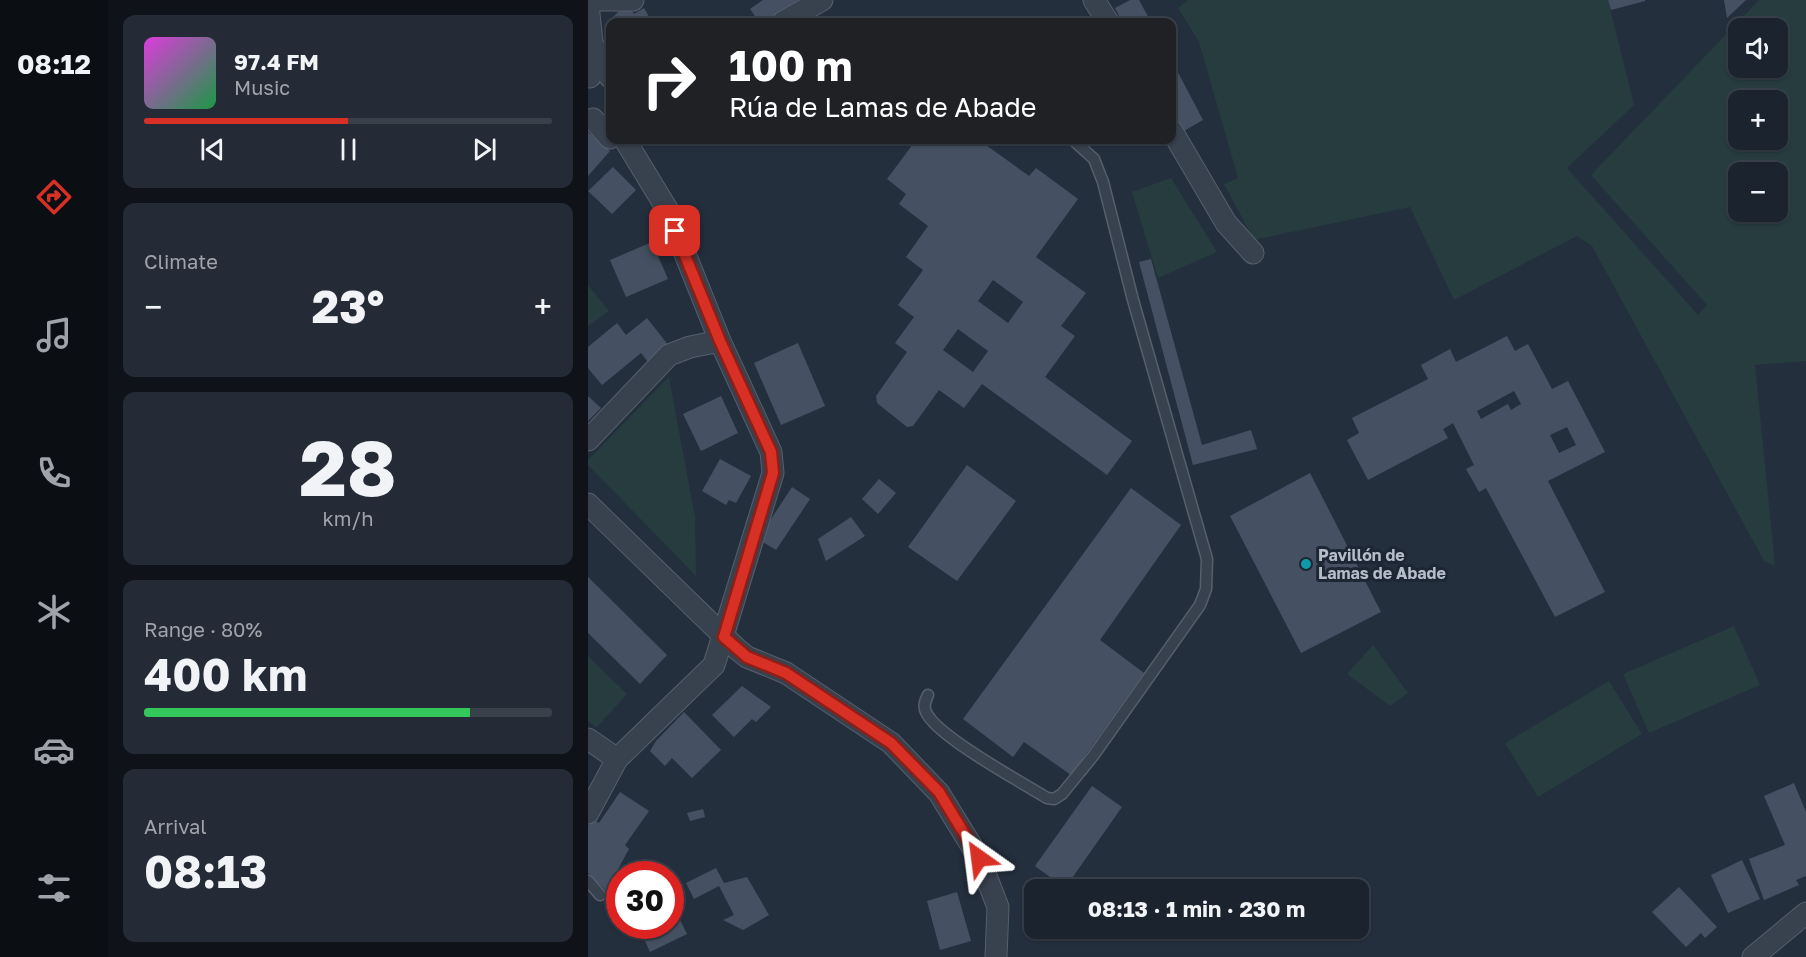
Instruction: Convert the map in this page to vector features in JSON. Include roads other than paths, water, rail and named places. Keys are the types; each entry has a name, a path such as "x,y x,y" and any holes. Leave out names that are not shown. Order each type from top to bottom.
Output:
{"street":[{"path":"593,0 633,0"},
{"path":"790,18 822,0"},
{"path":"1094,0 1105,18"},
{"path":"588,6 592,42 600,77"},
{"path":"597,118 606,132"},
{"path":"1176,138 1226,223 1253,253"},
{"path":"616,144 640,168"},
{"path":"588,813 617,759 714,665 773,473 771,452 720,341 667,209 627,144"},
{"path":"588,440 669,355 690,347 720,341"},
{"path":"588,504 747,657 786,673 891,743 939,792 979,858 998,907 996,957"},
{"path":"588,739 617,759"},
{"path":"1753,957 1806,913"}],"lane":[{"path":"928,695 924,704 926,713 935,724 995,766 1047,798 1054,798 1062,794 1093,756 1200,605 1206,589 1207,559 1133,300 1103,182 1094,159 1078,144"},
{"path":"588,881 600,895"}],"place":[{"name":"Pavillón de Lamas de Abade","path":"1306,564"}]}
